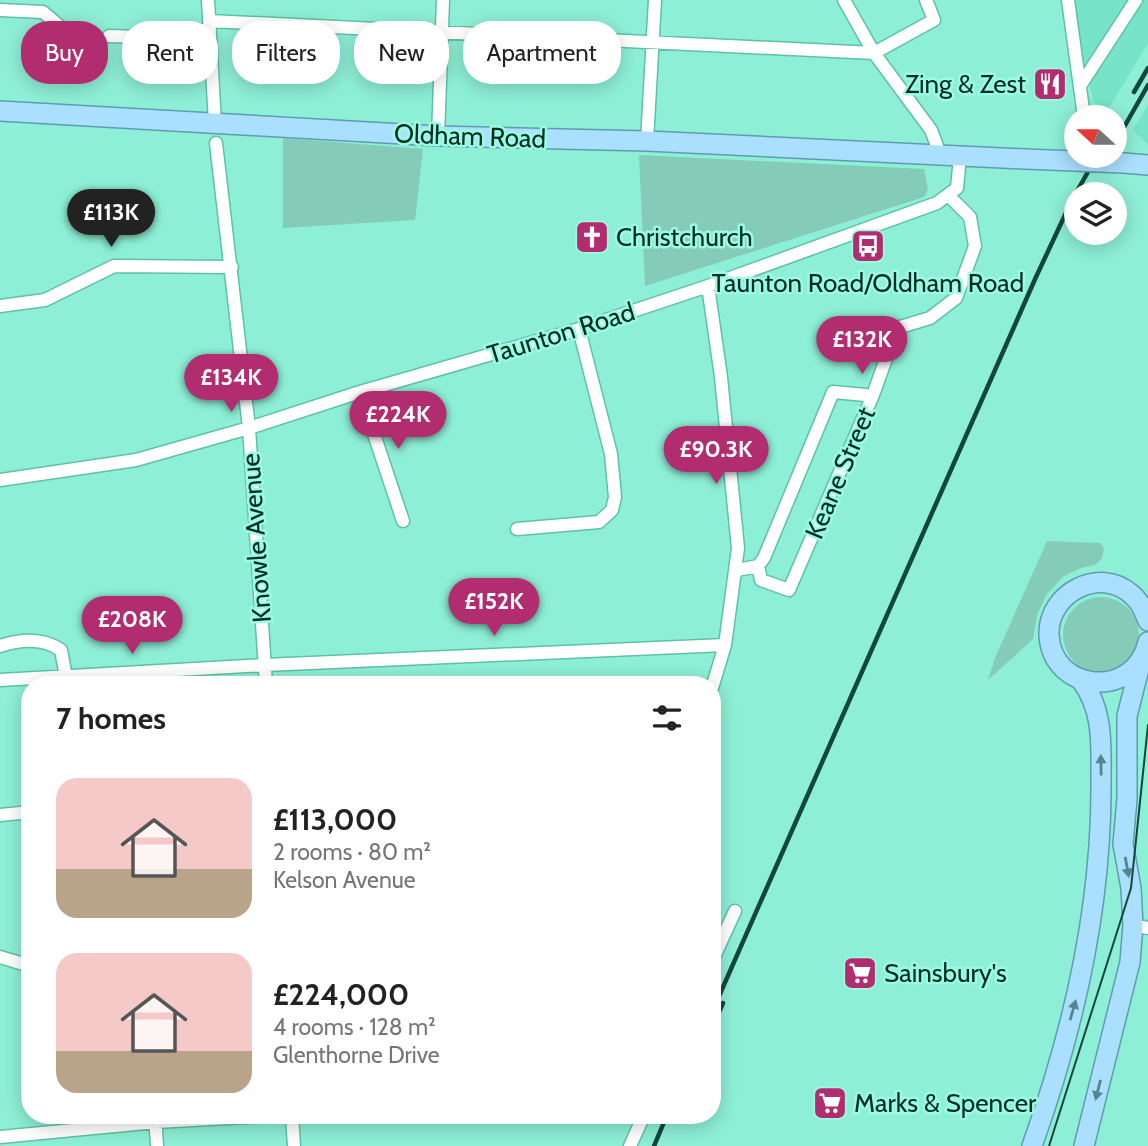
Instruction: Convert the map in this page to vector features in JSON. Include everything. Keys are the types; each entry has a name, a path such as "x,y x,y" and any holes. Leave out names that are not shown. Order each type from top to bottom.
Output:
{"highway":[{"name":"Oldham Road","path":"0,111 215,133 647,141 1064,159"},
{"name":"Oldham Road","path":"1127,163 1148,165"},
{"path":"1032,1146 1048,1102 1080,984 1102,834 1099,717 1093,697 1081,680 1065,670 1052,649 1049,634 1055,610 1068,593 1090,583 1113,584 1140,593 1148,621"},
{"path":"1081,680 1101,683 1114,681 1132,671 1146,651"},
{"path":"1127,799 1127,716 1146,651"},
{"path":"1084,1146 1140,927 1123,844 1138,711 1148,682"}],"street":[{"name":"Knowle Avenue","path":"208,0 210,21"},
{"path":"442,21 443,0"},
{"path":"647,141 655,0"},
{"path":"844,0 874,53 950,156 957,188 948,195"},
{"path":"449,34 874,53 934,20 926,0"},
{"path":"1068,0 1082,105"},
{"path":"1080,86 1136,0"},
{"path":"0,10 43,12 53,21"},
{"path":"218,26 354,31"},
{"path":"109,36 122,36"},
{"name":"Knowle Avenue","path":"213,84 215,133 249,428 266,676"},
{"path":"438,136 440,84"},
{"name":"Taunton Road","path":"0,480 136,460 579,329 709,286 937,203 948,195"},
{"name":"Keane Street","path":"758,566 761,580 789,590 873,395 897,328 930,318 956,298 975,246 970,217 948,195"},
{"path":"0,306 45,300 114,265 232,267"},
{"path":"709,286 738,548 725,645 716,676"},
{"path":"517,529 599,522 612,510 615,497 611,454 579,329"},
{"path":"737,570 758,566 764,558 834,391 866,395"},
{"path":"360,392 403,520"},
{"path":"0,646 19,640 50,642 61,650 66,676"},
{"path":"157,676 265,665 725,645"},
{"path":"0,680 21,679"},
{"path":"0,815 21,813"},
{"path":"721,941 735,911"},
{"path":"0,957 21,963"},
{"path":"9,1140 121,1124"},
{"path":"156,1124 157,1146"},
{"path":"293,1124 294,1146"},
{"path":"630,1146 640,1124"}],"shaded area":[{"path":"1066,0 1148,0 1148,43 1111,105 1097,105 1094,102"},
{"path":"1148,104 1148,145 1133,130"},
{"path":"283,138 423,149 415,220 283,228"},
{"path":"639,155 924,169 928,190 924,197 645,286"},
{"path":"1047,541 1101,543 1104,549 1102,558 1095,565 1064,576 1047,594 1037,615 1033,639 988,680 995,658"},
{"path":"1101,597 1116,600 1128,608 1136,620 1139,635 1136,650 1128,662 1116,670 1101,673 1086,670 1074,662 1066,650 1063,635 1066,620 1074,608 1086,600"}],"tram line":[{"path":"1049,1146 1131,888 1148,725"}],"railway":[{"path":"1134,92 1148,68"},
{"path":"1127,122 1148,85"},
{"path":"721,992 1036,277 1090,168"},
{"path":"721,1008 723,1003"},
{"path":"654,1146 663,1124"}],"place":[{"name":"Zing & Zest","path":"1050,84"},
{"name":"Christchurch","path":"592,237"},
{"name":"Taunton Road/Oldham Road","path":"868,246"},
{"name":"Sainsbury's","path":"860,973"},
{"name":"Marks & Spencer","path":"830,1103"}]}
